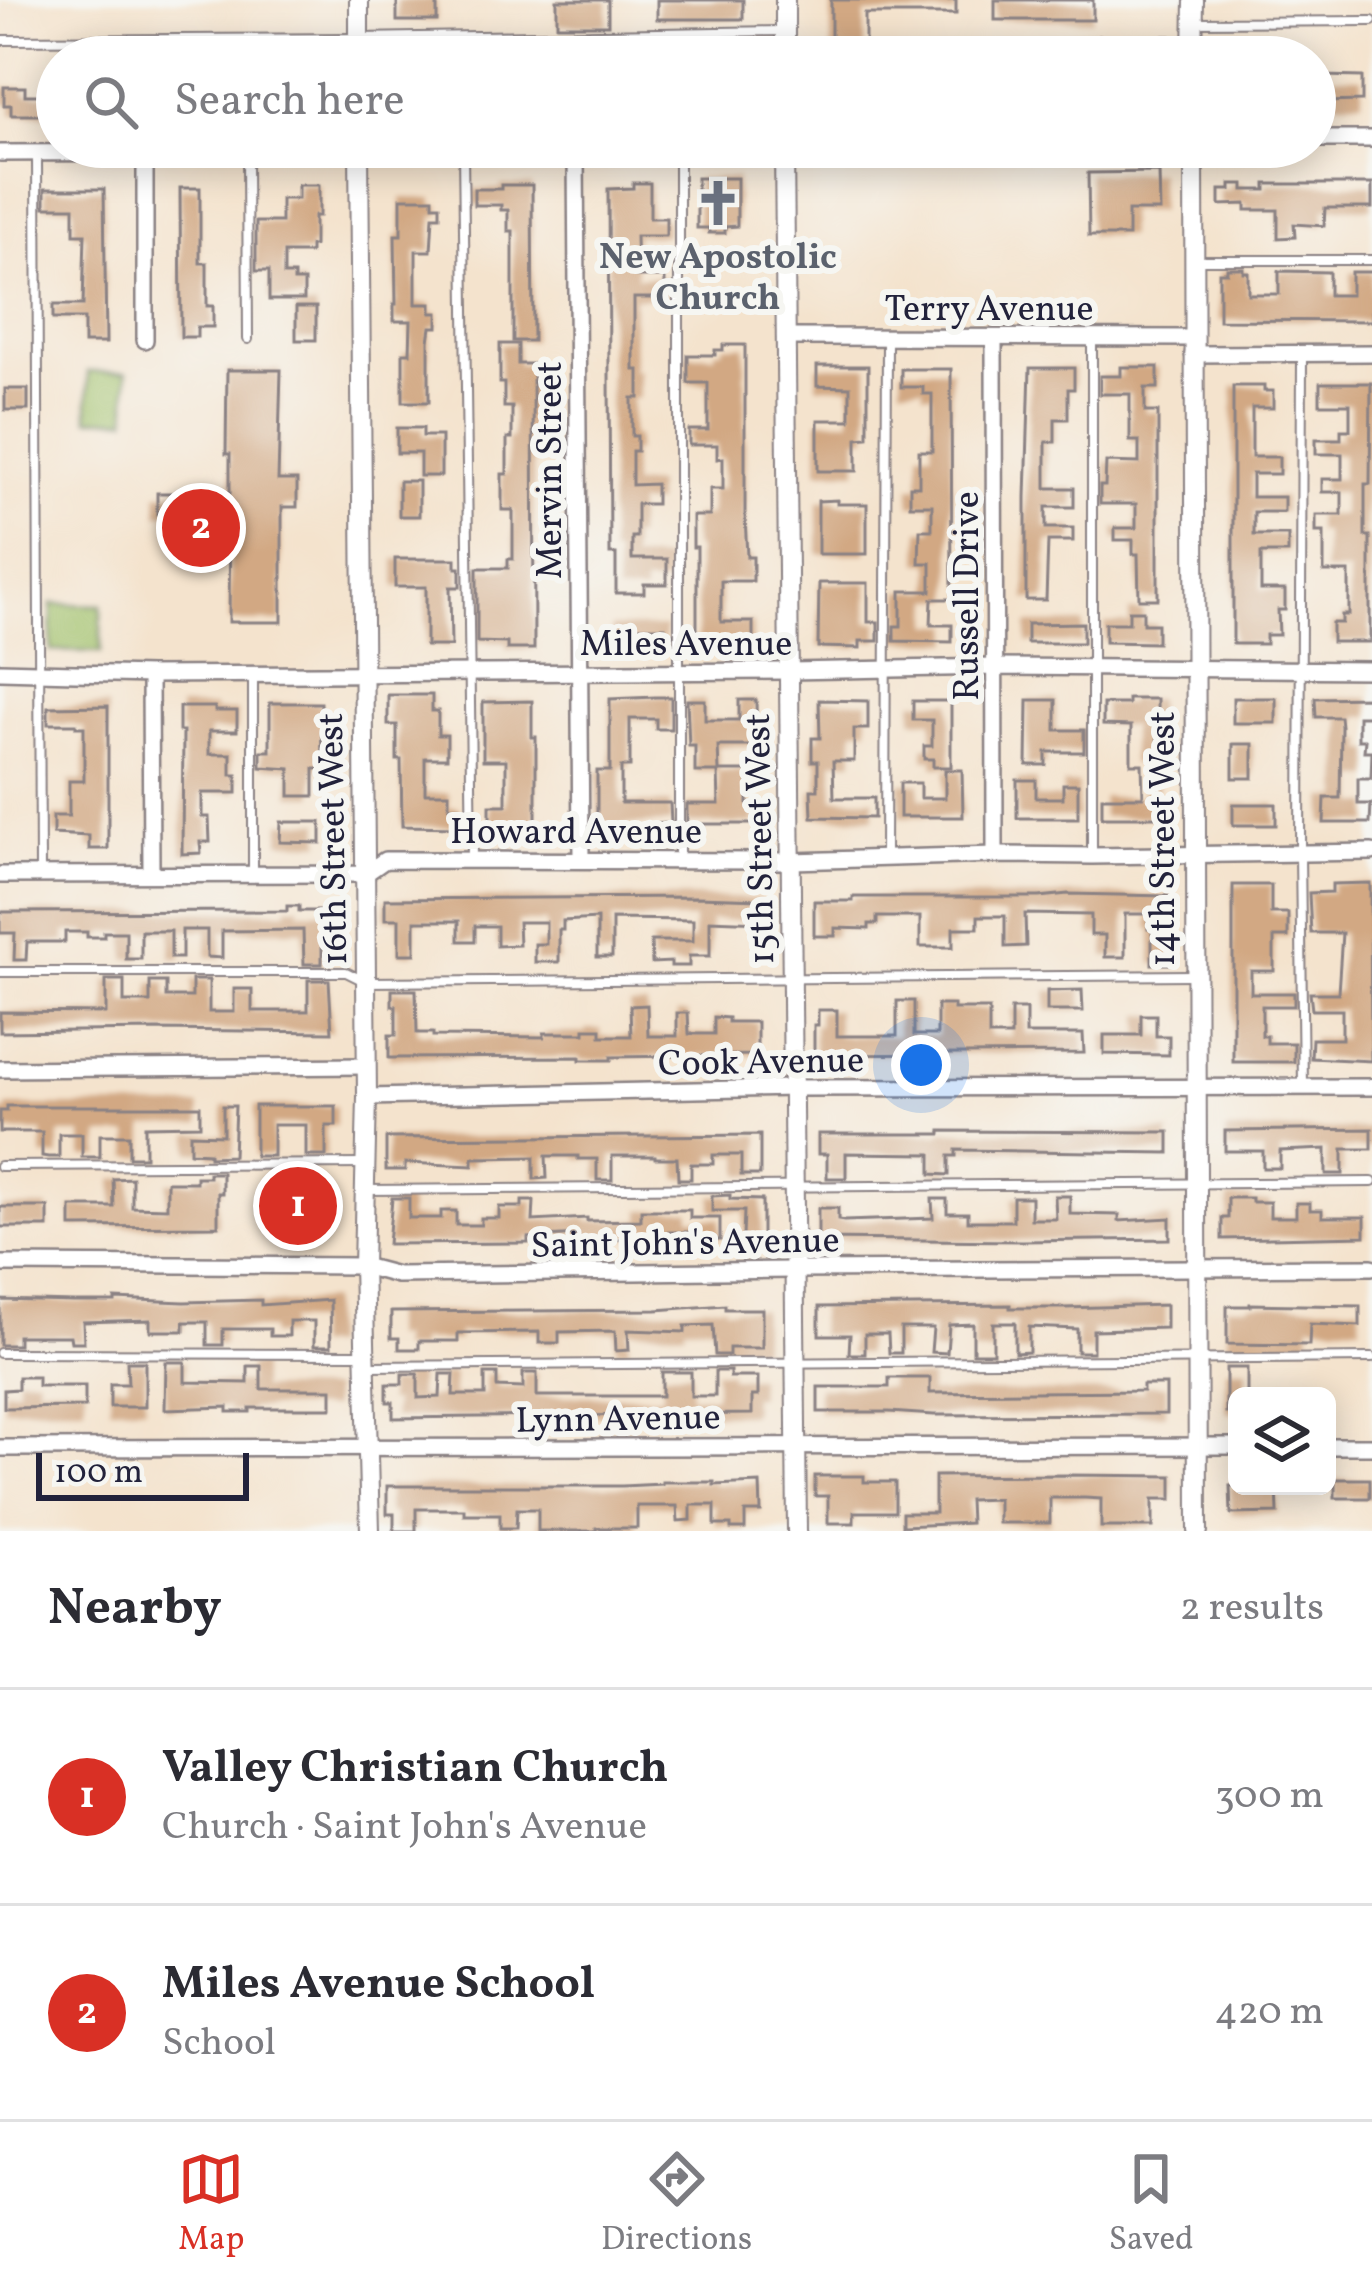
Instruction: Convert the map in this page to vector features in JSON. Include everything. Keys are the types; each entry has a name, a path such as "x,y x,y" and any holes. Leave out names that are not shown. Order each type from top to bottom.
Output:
{"street":[{"path":"359,0 359,36"},
{"path":"784,0 785,36"},
{"path":"1192,36 1194,0"},
{"path":"1336,139 1372,139"},
{"path":"0,152 36,153"},
{"path":"145,168 145,340"},
{"name":"16th Street West","path":"359,168 367,1066 363,1266 370,1531"},
{"name":"Mervin Street","path":"576,168 581,860"},
{"name":"15th Street West","path":"784,168 797,1531"},
{"name":"14th Street West","path":"1194,168 1198,1531"},
{"name":"Terry Avenue","path":"785,337 1092,338 1302,354 1372,353"},
{"name":"Russell Drive","path":"994,338 995,855"},
{"name":"Miles Avenue","path":"0,671 150,675 995,667 1372,670"},
{"path":"150,675 151,874"},
{"name":"Howard Avenue","path":"0,874 365,874 386,860 792,861 1372,852"},
{"path":"0,1069 367,1066"},
{"name":"Cook Avenue","path":"367,1097 793,1088 1372,1087"},
{"name":"Saint John's Avenue","path":"0,1264 363,1266 397,1275 1372,1267"},
{"name":"Lynn Avenue","path":"0,1448 1228,1446"},
{"path":"1336,1446 1372,1446"}],"lane":[{"path":"1192,22 1372,21"},
{"path":"652,36 785,31"},
{"path":"0,40 36,41"},
{"path":"37,168 40,874"},
{"path":"247,168 248,339"},
{"path":"463,168 472,860"},
{"path":"679,168 679,861"},
{"path":"1192,260 1372,260"},
{"path":"885,858 886,337"},
{"path":"1092,338 1092,856"},
{"path":"1302,354 1303,1087"},
{"path":"253,874 254,674"},
{"path":"0,972 346,972 366,982 1195,975"},
{"path":"0,1166 365,1164"},
{"path":"365,1190 1372,1182"},
{"path":"0,1353 794,1364 1372,1358"}],"green space":[{"path":"88,372 127,372 127,419 88,419"},
{"path":"52,604 101,605 101,652 51,651"}],"building":[{"path":"397,0 437,0 437,21 397,21"},
{"path":"557,0 608,0 608,25 557,25"},
{"path":"657,0 743,0 743,19 657,19"},
{"path":"831,0 956,0 956,14 865,14 865,36 831,36"},
{"path":"995,0 1093,0 1093,20 995,20"},
{"path":"1336,76 1362,77 1362,101 1336,102"},
{"path":"4,87 25,87 25,95 36,95 36,115 11,115 11,105 4,105"},
{"path":"1159,172 1160,211 1128,211 1128,236 1089,236 1088,173"},
{"path":"697,178 737,178 737,226 725,227 725,233 697,228"},
{"path":"633,183 650,183 650,218 666,218 666,236 636,236 637,277 665,277 665,298 634,298 639,398 632,398 637,451 632,451 632,485 656,484 656,504 637,504 632,559 667,559 667,584 644,584 644,593 616,593 616,554 610,554 608,189 633,188"},
{"path":"1231,184 1244,184 1244,190 1266,190 1266,184 1372,184 1372,208 1325,208 1324,226 1294,224 1295,237 1278,238 1278,210 1220,205 1220,190 1231,190"},
{"path":"298,185 319,185 314,246 310,253 284,253 284,275 304,281 304,300 269,300 269,271 256,271 256,222 281,222 281,199 298,199"},
{"path":"501,185 532,185 533,341 513,341 513,231 508,231 508,210 501,210 501,205 474,205 474,189 501,189"},
{"path":"180,188 200,188 200,263 207,263 207,306 213,306 213,327 197,327 197,337 181,337"},
{"path":"45,189 104,189 106,343 84,343 84,319 53,319 53,305 83,305 85,234 74,234 74,207 45,207"},
{"path":"401,198 433,198 433,205 440,205 440,216 433,216 431,251 416,251 416,304 431,304 431,313 438,313 438,327 431,327 429,341 429,402 403,402 403,353 410,353 411,321 394,321 395,235 401,235"},
{"path":"1227,268 1248,272 1248,294 1279,294 1279,271 1329,272 1329,295 1351,295 1351,272 1372,272 1372,321 1219,320 1219,272"},
{"path":"296,307 316,307 316,340 296,340"},
{"path":"500,344 518,344 518,364 533,364 534,649 477,642 477,568 508,568 508,559 513,559 513,510 502,510 512,407 504,407"},
{"path":"723,345 745,345 745,516 753,581 721,581 721,622 753,622 753,646 697,646 693,516 710,516 710,489 723,489 723,458 717,459 717,445 689,445 689,430 708,430 708,383 688,383 688,355 715,355"},
{"path":"817,366 868,366 868,437 857,438 857,471 818,471 818,420 850,420 850,387 817,386"},
{"path":"1121,367 1158,367 1158,388 1145,388 1145,412 1158,412 1158,599 1139,599 1133,540 1115,540 1115,528 1136,528 1136,504 1100,504 1106,462 1139,463 1139,441 1130,441 1130,394 1100,394 1100,376 1121,376"},
{"path":"1030,368 1074,368 1068,419 1055,419 1055,442 1046,442 1046,488 1074,488 1074,507 1046,507 1046,528 1073,528 1073,541 1048,541 1046,600 1026,600"},
{"path":"901,369 951,369 952,599 932,599 931,625 952,625 952,642 894,641 894,626 901,626 901,591 931,591 931,563 919,563 920,530 932,530 932,505 910,505 910,486 919,486 919,451 932,451 932,394 923,394 923,387 901,387"},
{"path":"227,370 281,370 278,480 297,480 297,507 282,507 282,622 229,622 230,514 157,514 157,493 230,493"},
{"path":"1320,383 1371,383 1370,484 1365,484 1370,642 1332,642 1332,623 1342,623 1342,615 1349,615 1349,572 1324,572 1324,532 1316,532 1316,515 1342,515 1342,492 1322,492 1322,479 1342,479 1342,454 1316,454 1316,439 1341,439 1341,430 1350,430 1350,404 1320,404"},
{"path":"1233,386 1264,386 1264,391 1273,391 1273,408 1252,408 1252,457 1279,457 1279,474 1252,474 1252,497 1284,497 1284,512 1254,512 1254,535 1288,535 1288,553 1261,553 1261,590 1285,590 1285,610 1278,610 1279,635 1266,635 1266,644 1233,644"},
{"path":"5,389 28,389 28,410 5,410"},
{"path":"397,428 423,428 423,436 441,436 441,476 420,476 420,453 397,453"},
{"path":"399,481 419,481 419,516 399,516"},
{"path":"837,500 837,504 867,504 867,554 818,554 818,501"},
{"path":"395,559 456,559 460,587 450,587 451,646 426,646 426,587 395,587"},
{"path":"819,583 868,583 868,622 878,622 878,641 860,641 860,648 818,647"},
{"path":"1129,611 1143,611 1143,624 1157,624 1157,643 1105,642 1105,623 1129,623"},
{"path":"1083,623 1083,643 1027,643 1027,624"},
{"path":"611,627 665,627 665,646 611,646"},
{"path":"388,695 432,695 438,735 447,735 447,758 425,758 425,793 449,793 449,807 460,807 460,827 402,826 401,760 397,760 397,725 388,725"},
{"path":"671,697 671,729 656,729 656,719 630,719 630,767 621,767 621,803 670,803 671,823 597,826 597,771 610,771 610,699"},
{"path":"1369,697 1370,716 1358,716 1358,740 1365,740 1364,751 1372,751 1371,778 1358,778 1358,804 1371,804 1370,823 1324,823 1325,798 1340,798 1341,726 1340,717 1316,717 1315,698"},
{"path":"1233,698 1276,698 1276,723 1233,723"},
{"path":"1128,699 1157,699 1158,797 1171,797 1171,817 1102,817 1102,797 1143,797 1142,764 1131,764 1131,726 1103,725 1103,704 1128,704"},
{"path":"687,700 705,700 705,720 739,720 739,700 756,700 757,746 718,746 719,771 748,771 748,805 754,805 754,824 687,824 687,804 719,804 718,772 695,772"},
{"path":"819,700 868,701 868,729 854,729 854,761 833,761 834,798 874,798 874,818 812,817 811,790 818,790 818,761 812,761 812,738 820,738"},
{"path":"1028,700 1056,700 1056,730 1084,730 1084,752 1046,752 1046,765 1027,765"},
{"path":"532,701 536,831 490,831 490,805 506,805 506,760 483,760 483,702"},
{"path":"913,701 951,701 951,767 933,767 933,759 924,759 924,746 932,746 932,720 913,720"},
{"path":"270,703 321,703 322,769 314,769 314,796 290,796 290,769 261,767 261,751 270,751"},
{"path":"108,706 108,849 89,849 89,836 53,834 53,816 69,816 69,781 84,781 84,727 48,724 48,707"},
{"path":"179,707 237,711 237,731 209,731 209,754 231,754 237,793 202,793 202,817 209,817 210,842 200,842 201,853 182,854"},
{"path":"1233,744 1253,744 1253,778 1233,778"},
{"path":"945,770 962,770 963,817 900,817 900,783 920,783 920,798 945,798"},
{"path":"1017,780 1036,780 1036,798 1063,798 1063,784 1078,784 1078,818 1017,818"},
{"path":"1233,804 1276,804 1276,825 1233,825"},
{"path":"281,822 321,822 321,843 280,842"},
{"path":"1370,883 1371,1061 1311,1058 1312,1039 1342,1039 1342,1010 1312,1010 1310,993 1338,993 1342,933 1311,933 1309,893 1332,892 1332,884"},
{"path":"1233,885 1271,885 1271,913 1288,913 1288,937 1274,937 1274,971 1251,971 1251,993 1294,993 1294,1006 1262,1006 1262,1036 1267,1036 1267,1043 1294,1043 1294,1062 1233,1062"},
{"path":"1168,896 1172,964 1152,964 1148,914 1125,914 1125,957 1105,957 1105,935 1091,935 1091,915 1025,914 1026,946 1005,947 1005,916 978,916 978,928 953,928 953,947 920,947 920,917 877,917 877,924 869,924 869,929 835,928 835,936 814,936 814,901"},
{"path":"385,899 762,899 762,922 710,920 710,956 689,956 689,966 671,966 671,962 652,963 651,941 693,941 693,920 612,919 612,957 597,957 597,919 563,921 559,962 535,962 535,944 546,944 546,922 518,922 519,945 497,946 497,926 475,926 475,941 459,941 459,921 415,921 415,954 399,954 399,919 385,919"},
{"path":"287,906 299,906 299,911 335,911 335,930 322,930 322,964 304,964 303,930 222,931 222,958 207,957 207,930 182,930 182,958 171,958 171,931 141,931 141,959 126,959 126,932 87,937 87,932 65,932 65,942 27,942 26,960 14,960 15,933 0,933 0,912 287,911"},
{"path":"106,980 124,980 124,1002 150,1002 150,982 166,982 166,997 192,997 192,980 209,980 209,1012 234,1012 234,989 252,989 252,1011 308,1011 308,980 329,980 332,1032 0,1032 0,1012 106,1013"},
{"path":"392,990 416,990 417,1033 433,1036 544,1037 544,1033 601,1029 601,1036 631,1036 630,1006 647,1005 648,1036 677,1036 677,1013 688,1013 689,1034 714,1034 714,1017 757,1022 757,1055 611,1060 389,1058 389,1035 396,1035"},
{"path":"1082,990 1083,1011 1047,1011 1047,991"},
{"path":"897,1001 914,1001 914,1035 937,1035 937,1005 989,1009 989,1036 1011,1036 1011,1009 1026,1009 1026,1034 1083,1034 1084,1053 814,1055 818,1010 837,1010 837,1036 897,1036"},
{"path":"1141,1015 1156,1015 1156,1036 1169,1036 1169,1055 1104,1054 1104,1035 1141,1035"},
{"path":"7,1106 200,1106 200,1125 145,1126 145,1157 129,1157 129,1135 100,1135 100,1157 82,1157 82,1134 59,1134 59,1157 48,1157 42,1156 42,1132 0,1132 0,1111 7,1111"},
{"path":"223,1106 235,1106 233,1156 190,1152 190,1134 223,1135"},
{"path":"255,1106 336,1106 336,1126 326,1126 326,1156 306,1156 306,1125 273,1125 273,1156 255,1156"},
{"path":"1372,1129 1372,1149 1343,1149 1343,1174 1326,1174 1326,1149 1280,1151 1280,1168 1263,1168 1263,1151 1225,1151 1225,1131"},
{"path":"1169,1132 1169,1153 956,1150 956,1156 949,1156 949,1175 931,1174 931,1154 846,1153 846,1178 827,1178 827,1154 818,1154 818,1134"},
{"path":"760,1135 760,1175 741,1175 741,1155 713,1155 713,1164 691,1164 691,1179 678,1179 677,1158 655,1156 612,1156 612,1180 597,1180 597,1159 578,1156 546,1156 547,1178 534,1179 534,1157 473,1158 473,1166 405,1163 405,1170 386,1170 386,1138"},
{"path":"209,1173 222,1173 218,1226 71,1227 71,1207 114,1207 113,1179 132,1178 132,1207 167,1208 167,1182 196,1182 196,1177 209,1177"},
{"path":"276,1190 321,1190 321,1221 276,1221"},
{"path":"730,1195 730,1199 762,1200 762,1237 743,1237 744,1211 712,1211 712,1196"},
{"path":"1055,1196 1070,1196 1070,1214 1119,1215 1119,1221 1170,1218 1170,1239 818,1239 818,1208 838,1208 838,1220 844,1221 933,1218 932,1199 947,1199 947,1213 968,1213 968,1221 1013,1221 1013,1197 1031,1197 1031,1219 1056,1219"},
{"path":"392,1198 409,1198 409,1218 441,1218 441,1211 456,1211 456,1225 481,1225 481,1218 499,1218 499,1207 522,1207 522,1201 534,1201 533,1221 641,1220 641,1210 690,1210 690,1218 720,1218 720,1240 695,1240 695,1232 667,1232 667,1241 578,1240 578,1235 528,1238 528,1243 388,1244"},
{"path":"1228,1198 1270,1202 1270,1217 1296,1217 1296,1203 1310,1203 1310,1210 1322,1210 1322,1217 1365,1217 1365,1236 1222,1239"},
{"path":"0,1207 48,1207 48,1227 0,1227"},
{"path":"0,1300 261,1300 261,1305 330,1300 331,1346 314,1346 314,1321 289,1321 289,1336 270,1336 270,1329 223,1329 223,1345 207,1345 207,1322 184,1322 184,1331 150,1331 150,1320 83,1322 84,1342 71,1342 70,1336 18,1336 18,1345 0,1345"},
{"path":"725,1305 725,1309 762,1309 762,1348 729,1348 729,1355 715,1355 713,1325 685,1326 685,1332 628,1330 629,1350 616,1351 615,1331 559,1332 559,1343 539,1343 539,1332 458,1333 458,1341 419,1341 419,1349 399,1349 399,1338 391,1338 391,1312"},
{"path":"1166,1305 1166,1328 1093,1330 1093,1352 1077,1352 1077,1329 1029,1327 1029,1352 1015,1353 1015,1323 993,1323 993,1353 973,1353 973,1324 949,1325 947,1353 931,1352 933,1328 901,1328 901,1353 889,1353 888,1334 865,1334 865,1354 849,1354 850,1335 819,1335 819,1307"},
{"path":"1227,1306 1360,1306 1360,1326 1310,1324 1309,1345 1227,1344"},
{"path":"127,1362 145,1362 145,1407 110,1407 110,1384 128,1384"},
{"path":"166,1362 185,1362 185,1382 248,1383 248,1366 261,1366 261,1389 332,1389 332,1408 165,1409"},
{"path":"1226,1368 1247,1368 1247,1387 1228,1387 1226,1413"},
{"path":"715,1371 730,1371 730,1377 758,1377 752,1414 393,1418 393,1402 387,1402 387,1384 402,1384 402,1374 418,1374 418,1398 440,1397 441,1374 454,1374 453,1395 485,1395 485,1374 497,1374 497,1387 523,1388 523,1373 537,1373 537,1396 662,1396 662,1372 691,1372 691,1396 715,1396"},
{"path":"18,1377 38,1377 38,1386 85,1386 85,1407 4,1408 4,1390 18,1389"},
{"path":"889,1378 930,1378 930,1393 1143,1391 1143,1385 1166,1385 1166,1414 818,1412 818,1387 889,1387"},
{"path":"815,1476 864,1476 864,1482 895,1482 895,1512 854,1512 854,1523 828,1523 828,1496 815,1496"},
{"path":"935,1476 1172,1476 1172,1499 1153,1499 1153,1527 1101,1527 1101,1499 1085,1498 1050,1498 1050,1523 998,1523 998,1499 969,1500 970,1523 902,1526 902,1513 935,1513"},
{"path":"1336,1479 1370,1479 1370,1498 1335,1498"},
{"path":"760,1483 761,1512 745,1512 745,1529 731,1529 731,1525 715,1525 715,1505 691,1505 691,1520 678,1521 677,1506 637,1506 637,1528 596,1531 538,1531 538,1509 517,1509 516,1528 500,1528 500,1514 416,1509 416,1531 394,1531 394,1514 387,1514 387,1486"},
{"path":"1230,1495 1277,1495 1278,1513 1231,1514"}],"place":[{"name":"New Apostolic Church","path":"718,203"},
{"name":"Miles Avenue School","path":"201,528"},
{"name":"Valley Christian Church","path":"298,1206"}]}
